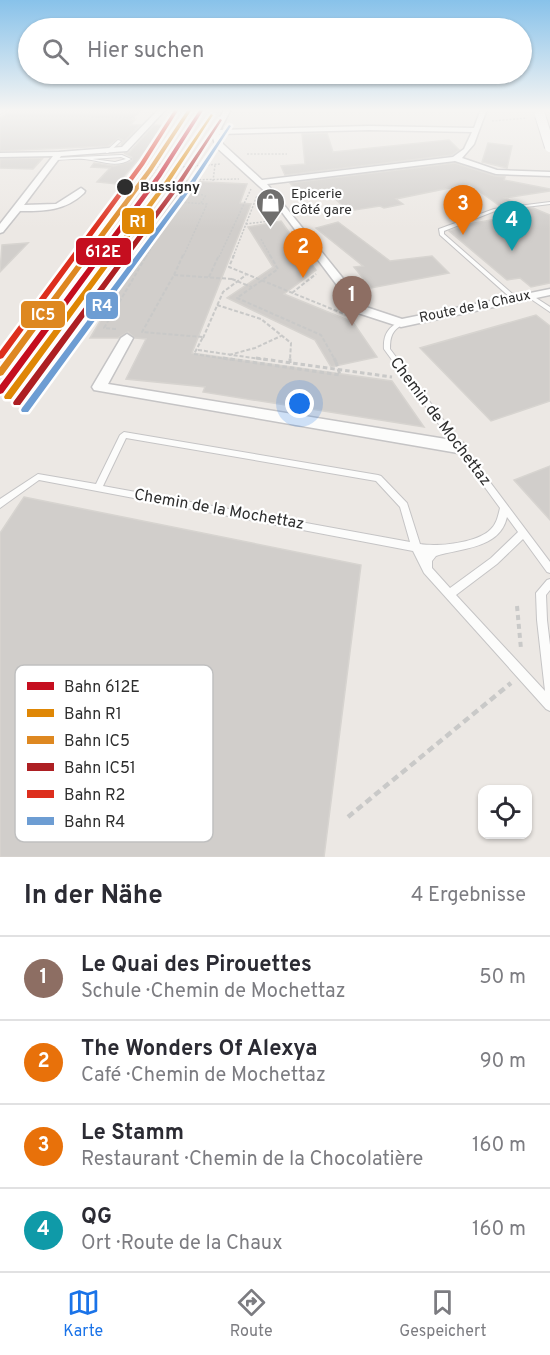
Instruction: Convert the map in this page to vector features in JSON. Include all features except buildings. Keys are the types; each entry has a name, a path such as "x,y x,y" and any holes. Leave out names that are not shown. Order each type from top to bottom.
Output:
{"street":[{"path":"0,155 57,157 109,149"},
{"path":"223,149 259,184 353,302 362,310 401,323"},
{"path":"259,184 455,159 466,153 468,149"},
{"path":"0,230 57,157"},
{"path":"455,159 496,172 550,174"},
{"path":"17,208 63,206 72,201 81,191"},
{"name":"Route de la Chaux","path":"401,323 550,292"},
{"path":"127,333 99,387 458,447"}],"lane":[{"path":"57,157 112,162 123,162 129,159 122,156 89,159"},
{"path":"515,299 442,235 441,230 494,210 550,203"},
{"path":"530,296 550,310"},
{"name":"Chemin de Mochettaz","path":"401,323 390,329 386,337 387,349 550,569"},
{"path":"98,488 124,435 378,478 404,505 416,547 427,570 550,705"},
{"name":"Chemin de la Mochettaz","path":"0,504 38,477 416,547 446,548 487,539 498,530 503,520 504,508"},
{"path":"449,594 494,561 523,533"},
{"path":"427,570 428,560 433,553 446,548"},
{"path":"550,583 542,593 542,602 550,690"}],"path":[{"path":"246,154 287,154"},
{"path":"183,167 237,162"},
{"path":"149,179 160,163"},
{"path":"213,181 215,164"},
{"path":"201,202 204,195 175,194 183,180 241,179"},
{"path":"259,184 229,267 356,319"},
{"path":"209,277 259,184"},
{"path":"142,332 174,275 207,204 201,202 178,202 104,328 127,333 203,337"},
{"path":"246,224 284,220"},
{"path":"203,337 194,354 340,375 336,362 321,336 237,298 278,269 261,238"},
{"path":"292,293 321,270"},
{"path":"174,275 232,279 252,287"},
{"path":"246,275 223,292 198,351 397,377"},
{"path":"217,305 261,319 291,344 290,363"},
{"path":"227,356 255,348 282,336"},
{"path":"517,606 521,654"},
{"path":"348,818 512,682"}],"rail line":[{"name":"R2","path":"0,356 152,149"},
{"name":"IC5","path":"0,373 164,149"},
{"name":"612E","path":"0,391 159,176 176,149"},
{"name":"R1","path":"8,397 167,182 189,149"},
{"name":"IC51","path":"17,403 176,188 201,149"},
{"name":"R4","path":"25,410 184,195 214,149"}],"place":[{"name":"Bussigny","path":"125,187"},
{"name":"Epicerie Côté gare","path":"270,228"},
{"name":"Le Stamm","path":"463,235"},
{"name":"QG","path":"512,251"},
{"name":"The Wonders Of Alexya","path":"303,278"},
{"name":"Le Quai des Pirouettes","path":"352,326"}]}
